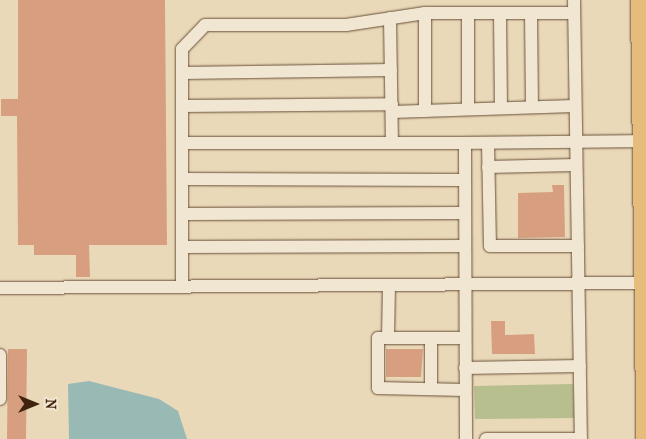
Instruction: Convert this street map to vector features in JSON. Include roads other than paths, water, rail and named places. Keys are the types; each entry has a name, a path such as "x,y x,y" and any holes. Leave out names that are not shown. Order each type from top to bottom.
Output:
{"main road":[{"path":"639,0 643,141 644,439"}],"lane":[{"path":"486,439 581,438 574,106 574,0"},
{"path":"182,287 182,49 205,25 346,25 425,13 574,13"},
{"path":"425,13 425,110"},
{"path":"468,13 468,109"},
{"path":"500,13 501,108"},
{"path":"531,13 532,107"},
{"path":"390,18 392,143"},
{"path":"182,73 391,70"},
{"path":"182,106 425,110 574,106"},
{"path":"182,143 643,141"},
{"path":"465,143 466,439"},
{"path":"488,143 490,246 578,246"},
{"path":"488,167 576,165"},
{"path":"182,179 465,180"},
{"path":"182,214 465,213"},
{"path":"182,247 465,246"},
{"path":"0,288 579,285 642,282"},
{"path":"388,338 389,286"},
{"path":"465,338 378,338 378,388 465,390"},
{"path":"431,338 432,388"},
{"path":"0,355 0,399"},
{"path":"465,368 580,366"}],"water":[{"path":"89,381 159,399 178,411 187,439 69,439 68,384"}]}
